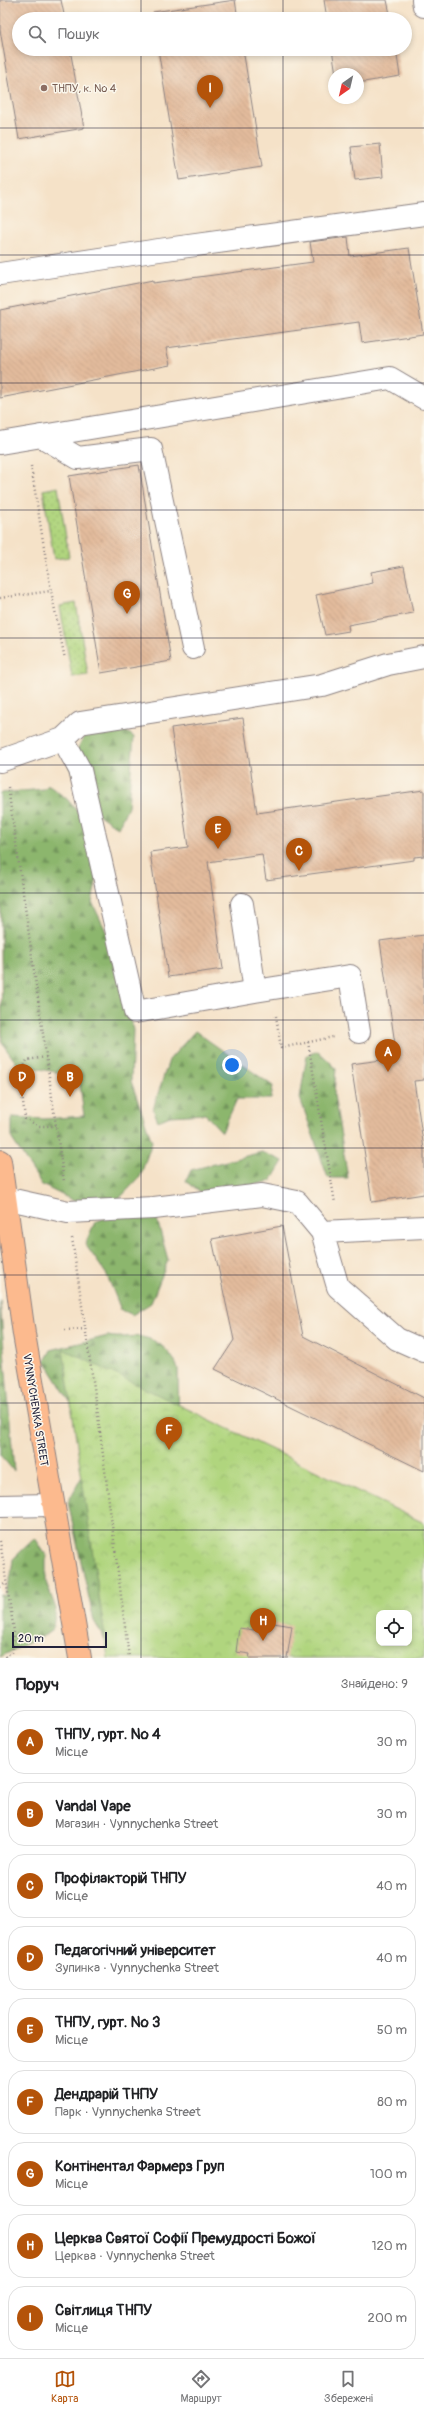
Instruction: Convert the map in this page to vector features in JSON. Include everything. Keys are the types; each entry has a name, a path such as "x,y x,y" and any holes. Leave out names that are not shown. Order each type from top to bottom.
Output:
{"main road":[{"name":"VYNNYCHENKA STREET","path":"0,1161 2,1197 24,1334 52,1505 80,1658"}],"lane":[{"path":"423,0 424,6"},
{"path":"0,274 424,214"},
{"path":"0,443 390,378 424,398"},
{"path":"34,437 78,458 151,449 194,648"},
{"path":"0,761 63,739 80,723 322,685 388,664 424,657"},
{"path":"63,739 80,770 135,1012 263,989 350,976 360,1032"},
{"path":"242,904 263,989"},
{"path":"2,1197 68,1212 154,1208 262,1195 297,1202 322,1232 338,1287 396,1339 424,1351"},
{"path":"322,1232 424,1227"},
{"path":"0,1506 52,1505"}],"path":[{"path":"34,437 51,591 65,659"},
{"path":"0,598 51,591"},
{"path":"263,989 281,1048 360,1032"},
{"path":"308,1042 336,1207"},
{"path":"46,1057 27,1060 20,1075 25,1119 39,1126 56,1126"},
{"path":"65,1330 85,1329"},
{"path":"0,1540 14,1631 12,1653 3,1658"},
{"path":"0,1587 6,1583"},
{"path":"124,1620 129,1658"}],"green space":[{"path":"58,487 69,557 54,559 43,490"},
{"path":"76,603 88,675 72,677 60,606"},
{"path":"109,719 134,737 128,806 118,828 92,810 69,766 86,732"},
{"path":"48,785 67,799 104,844 92,902 113,946 133,1030 131,1081 152,1142 140,1177 111,1207 88,1208 42,1185 12,1139 12,1117 44,1119 84,1116 79,1077 17,1064 2,1043 0,793 44,789"},
{"path":"195,1031 273,1086 271,1099 237,1099 222,1132 205,1114 170,1116 158,1121 153,1109 169,1060"},
{"path":"318,1051 336,1068 334,1095 348,1178 328,1178 300,1098 307,1055"},
{"path":"262,1152 283,1161 271,1181 206,1196 186,1181 191,1170"},
{"path":"154,1208 168,1260 151,1303 132,1315 121,1310 107,1275 85,1244 95,1222 129,1209"},
{"path":"0,1300 14,1471 0,1455"},
{"path":"108,1336 142,1337 155,1341 165,1348 173,1358 178,1369 180,1487 116,1658 94,1621 68,1502 98,1447 45,1361 51,1350"},
{"path":"63,1349 424,1523 424,1658 108,1658"},
{"path":"35,1538 46,1555 46,1582 56,1609 52,1631 0,1657 0,1595 4,1596 11,1576 13,1559"}],"building":[{"name":"ТНПУ, к. № 4","path":"0,0 61,0 64,12 12,12 12,56 71,56 84,128 19,139 0,30"},
{"path":"235,0 237,12 153,12"},
{"path":"324,0 387,0 390,12 326,12"},
{"path":"159,56 244,56 262,167 179,180"},
{"path":"333,56 397,56 400,76 364,82 364,68 335,68"},
{"path":"380,144 383,177 355,180 351,147"},
{"path":"348,237 350,256 409,248 423,334 362,343 359,322 166,348 170,365 0,398 0,310 153,280 153,283 313,262 310,242"},
{"path":"139,465 171,661 101,673 69,476"},
{"path":"404,566 413,613 348,625 349,631 325,635 316,595 373,583 371,572"},
{"path":"243,718 257,813 424,790 424,856 414,857 414,860 266,880 262,854 208,862 223,969 168,977 150,852 188,847 171,728"},
{"path":"424,935 424,1080 414,1081 424,1149 424,1194 372,1202 351,1064 397,1058 380,941"},
{"path":"282,1226 303,1336 424,1398 424,1471 215,1369 234,1340 212,1239"},
{"path":"255,1620 292,1626 287,1658 249,1658 250,1654 236,1652 239,1628 254,1630"}],"place":[{"name":"ТНПУ, к. № 4","path":"44,88"},
{"name":"Світлиця ТНПУ","path":"210,108"},
{"name":"Контінентал Фармерз Груп","path":"127,614"},
{"name":"ТНПУ, гурт. № 3","path":"218,849"},
{"name":"Профілакторій ТНПУ","path":"299,871"},
{"name":"ТНПУ, гурт. № 4","path":"388,1072"},
{"name":"Педагогічний університет","path":"22,1097"},
{"name":"Vandal Vape","path":"70,1097"},
{"name":"Дендрарій ТНПУ","path":"169,1450"},
{"name":"Церква Святої Софії Премудрості Божої","path":"263,1641"}]}
